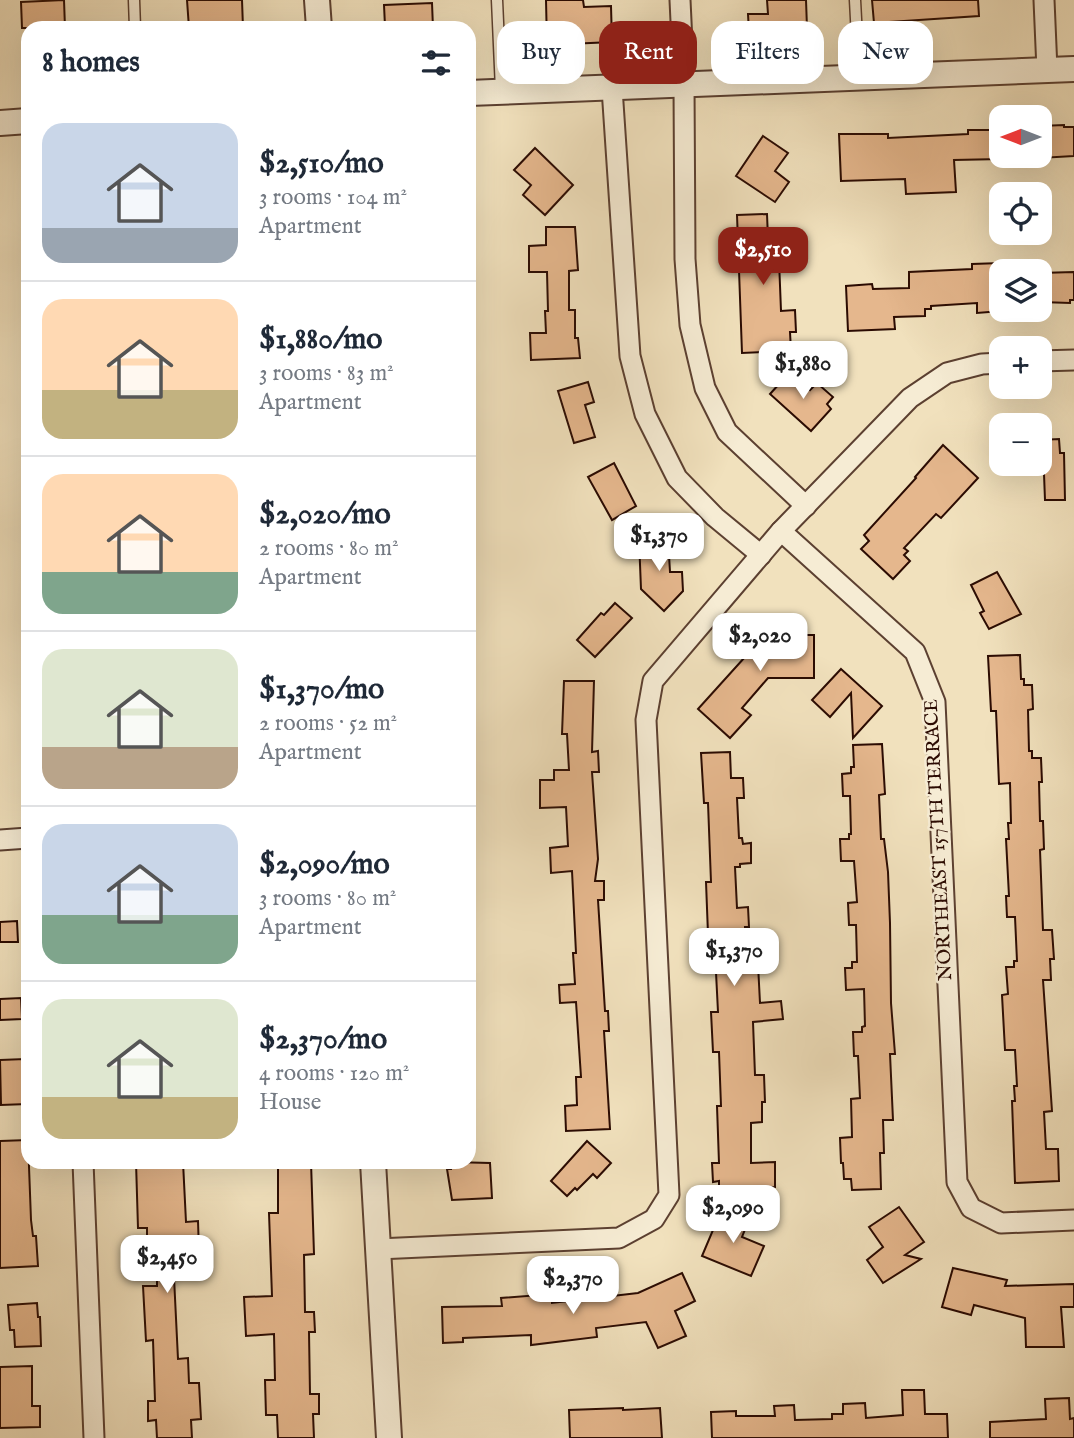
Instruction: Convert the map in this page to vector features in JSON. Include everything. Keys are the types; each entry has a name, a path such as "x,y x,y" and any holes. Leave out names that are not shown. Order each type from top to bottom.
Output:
{"street":[{"path":"317,0 318,21"},
{"path":"680,0 684,85 685,259 690,325 705,388 726,432 806,506"},
{"path":"1044,0 1047,70"},
{"path":"933,75 1074,69"},
{"path":"476,93 838,79"},
{"path":"612,88 630,356 645,414 677,478 715,517 761,555"},
{"path":"0,123 21,122"},
{"path":"1052,361 1074,360"},
{"path":"378,1249 619,1238 654,1219 669,1195 646,720 653,681 781,531 910,398 947,373 989,364"},
{"name":"NORTHEAST 157TH TERRACE","path":"781,531 915,652 935,702 957,1182 971,1208 1000,1223 1074,1220"},
{"path":"0,840 21,838"},
{"path":"83,1169 94,1438"},
{"path":"373,1169 388,1438"}],"lane":[{"path":"134,0 135,21"},
{"path":"497,0 501,92"},
{"path":"855,0 856,21"}],"building":[{"path":"64,0 65,21 22,21 21,2"},
{"path":"187,0 242,0 243,21 188,21"},
{"path":"546,0 583,0 584,7 611,6 611,21 599,21 599,43 585,43 585,21 546,21"},
{"path":"767,0 806,0 807,21 748,21 748,14 768,14"},
{"path":"872,0 978,0 979,16 874,21"},
{"path":"432,3 433,21 385,21 384,5"},
{"path":"1052,126 1074,127 1074,156 1052,157"},
{"path":"968,130 989,130 989,159 954,160 956,192 906,194 905,179 841,181 839,134 888,134 888,138 968,134"},
{"path":"763,136 788,153 775,171 789,182 775,202 736,176"},
{"path":"535,148 573,185 545,215 523,195 531,185 514,170"},
{"path":"767,214 768,239 798,238 799,260 779,260 781,311 795,310 796,332 790,332 791,351 742,353 737,215"},
{"path":"546,227 575,227 578,270 569,271 569,310 575,310 575,338 578,338 580,358 531,360 530,333 546,333 545,311 548,311 547,272 529,272 529,246 546,245"},
{"path":"989,263 989,312 977,313 977,303 931,306 931,309 925,309 925,316 894,317 895,329 848,331 846,286 872,284 873,289 909,288 909,272 972,269 972,264"},
{"path":"1074,272 1074,300 1070,300 1070,303 1052,302 1052,273"},
{"path":"790,372 810,390 817,383 833,397 827,404 831,409 811,431 770,394"},
{"path":"588,382 594,402 585,405 595,437 574,443 558,391"},
{"path":"1052,439 1059,439 1060,453 1064,453 1065,500 1045,500 1044,476 1052,476"},
{"path":"943,445 978,478 941,518 936,514 904,548 908,551 904,555 910,561 893,579 861,549 869,541 864,535"},
{"path":"614,463 636,506 612,520 588,477"},
{"path":"668,538 670,572 682,572 683,591 664,611 641,589 639,539"},
{"path":"997,572 1021,614 989,629 980,613 984,611 971,585"},
{"path":"615,603 632,618 595,657 577,640 601,613 604,615"},
{"path":"801,627 801,635 814,635 814,678 768,678 742,708 751,715 730,738 698,709 745,657 749,628"},
{"path":"1020,655 1021,679 1024,679 1024,685 1032,685 1033,709 1028,710 1029,751 1032,751 1032,758 1041,758 1042,782 1039,782 1044,849 1040,850 1043,930 1052,930 1054,959 1050,959 1051,980 1043,980 1052,1111 1044,1112 1046,1149 1058,1149 1059,1181 1015,1183 1012,1101 1015,1101 1014,1086 1017,1086 1015,1050 1005,1050 1002,995 1008,994 1006,967 1014,967 1014,961 1017,961 1015,917 1007,917 1006,896 1009,896 1006,839 1009,839 1008,823 1011,823 1010,783 999,784 996,711 991,711 988,656"},
{"path":"841,669 882,706 853,738 851,693 830,717 812,700"},
{"path":"564,681 594,681 592,752 598,751 599,772 592,772 598,859 595,881 604,881 604,900 598,900 605,1011 608,1011 609,1031 604,1031 610,1129 566,1131 565,1106 577,1105 576,1077 581,1077 576,1002 560,1003 559,985 575,984 572,871 551,873 550,848 568,846 566,807 540,808 540,780 554,780 554,770 569,770 567,734 562,734"},
{"path":"882,744 885,794 879,795 881,839 884,839 888,872 895,1054 890,1054 893,1120 883,1120 881,1189 852,1190 851,1179 844,1179 840,1138 852,1137 851,1099 860,1098 858,1056 854,1056 853,1032 862,1032 862,1027 865,1026 864,989 846,990 845,968 852,968 852,962 857,962 856,925 849,925 848,903 857,902 854,861 841,861 840,839 849,839 851,834 850,796 843,796 842,774 851,773 851,767 854,767 853,745"},
{"path":"730,752 731,778 743,778 744,798 737,798 739,838 742,838 743,844 751,843 751,863 735,867 737,908 748,907 749,927 745,927 747,965 758,964 760,1003 781,1001 783,1019 753,1022 755,1075 764,1075 765,1102 762,1102 762,1122 751,1123 751,1163 775,1162 775,1187 747,1188 747,1193 719,1194 719,1181 713,1182 712,1163 719,1163 719,1052 713,1052 711,1012 718,1012 714,933 708,934 706,882 711,882 708,803 704,803 701,753"},
{"path":"17,921 18,942 0,942 0,922"},
{"path":"21,998 21,1019 0,1020 0,999"},
{"path":"21,1059 21,1104 1,1105 0,1060"},
{"path":"21,1140 21,1169 29,1169 31,1220 33,1236 36,1236 38,1266 0,1268 0,1141"},
{"path":"587,1141 611,1163 597,1178 593,1174 567,1196 551,1181"},
{"path":"476,1163 490,1163 492,1198 452,1200 447,1169 476,1169"},
{"path":"136,1169 183,1169 186,1222 198,1221 199,1252 175,1253 173,1257 178,1359 188,1358 189,1383 199,1383 201,1419 191,1420 192,1438 157,1438 156,1420 148,1421 148,1401 155,1401 153,1340 146,1341 143,1286 157,1286 157,1248 147,1249 147,1228 138,1228"},
{"path":"278,1169 311,1169 314,1254 304,1255 305,1312 314,1312 315,1332 309,1332 310,1394 319,1394 319,1414 313,1414 314,1438 278,1438 277,1415 266,1415 265,1380 275,1380 274,1334 246,1336 244,1297 272,1296 269,1213 278,1213"},
{"path":"899,1207 924,1242 905,1255 921,1259 883,1283 867,1260 883,1247 869,1227"},
{"path":"721,1211 748,1222 742,1237 764,1246 751,1276 702,1256"},
{"path":"953,1268 1007,1280 1005,1286 1074,1284 1074,1307 1061,1307 1064,1347 1026,1347 1025,1318 974,1305 971,1315 942,1307"},
{"path":"682,1273 695,1301 675,1311 686,1336 658,1348 646,1322 596,1328 597,1337 531,1345 531,1335 463,1338 463,1342 443,1343 442,1307 502,1306 501,1298 552,1294 552,1303 638,1293"},
{"path":"37,1303 41,1346 15,1347 14,1330 10,1330 8,1305"},
{"path":"32,1366 32,1406 40,1406 40,1427 0,1428 0,1367"},
{"path":"902,1390 924,1390 925,1414 947,1414 948,1438 712,1438 711,1412 736,1411 736,1416 775,1416 774,1406 794,1405 795,1420 832,1419 832,1414 843,1414 843,1404 865,1403 866,1418 903,1415"},
{"path":"1069,1398 1070,1419 1074,1418 1074,1438 990,1438 990,1422 1046,1419 1045,1399"},
{"path":"660,1408 662,1438 570,1438 569,1410"}]}
